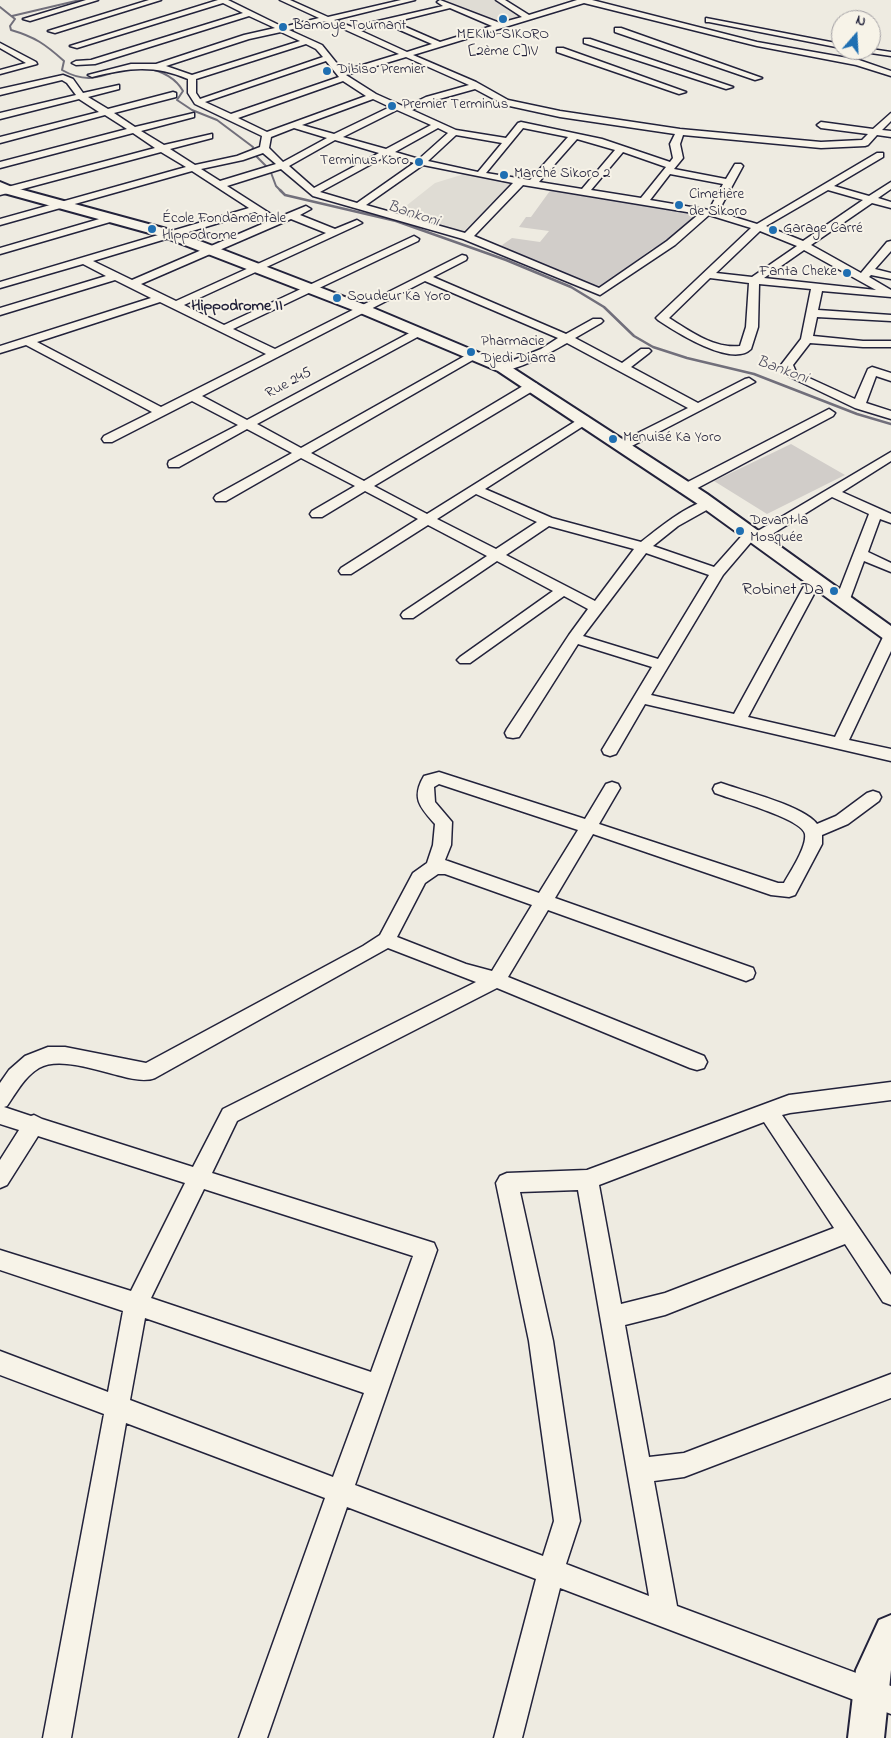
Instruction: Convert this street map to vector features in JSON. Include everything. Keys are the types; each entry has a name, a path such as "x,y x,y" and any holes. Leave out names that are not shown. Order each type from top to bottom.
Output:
{"street":[{"path":"28,19 94,0"},
{"path":"52,32 157,0"},
{"path":"74,46 225,2 248,0"},
{"path":"284,0 476,86 505,102 610,132 620,150 670,168 728,182"},
{"path":"92,75 122,67 159,66 247,37 411,0"},
{"path":"436,0 500,26"},
{"path":"500,0 528,18"},
{"path":"231,117 406,54 584,0 609,3 656,18 756,43 843,60 880,69 891,74"},
{"path":"225,2 319,47 343,76 373,96 454,132 508,141"},
{"path":"354,3 368,10"},
{"path":"350,30 451,6"},
{"path":"76,63 92,62 250,13"},
{"path":"656,18 560,50 682,92"},
{"path":"704,19 831,44"},
{"path":"386,21 439,44"},
{"path":"610,33 758,78"},
{"path":"159,66 192,78 307,41"},
{"path":"581,43 729,88"},
{"path":"0,45 33,64 0,72"},
{"path":"0,53 10,50"},
{"path":"198,102 327,58"},
{"path":"0,92 63,77 70,81 81,96 277,222"},
{"path":"192,78 192,93 198,102 267,135 373,96"},
{"path":"219,185 284,165 334,138 401,109 476,86"},
{"path":"0,116 116,87"},
{"path":"0,140 173,95"},
{"path":"0,164 191,115"},
{"path":"480,175 521,125 576,136 610,132 680,132 820,145 865,143 891,116"},
{"path":"292,125 421,162 480,175 709,213 758,227 803,245 865,275 891,294"},
{"path":"312,192 389,153 438,125"},
{"path":"821,125 891,134"},
{"path":"359,206 421,162 454,132"},
{"path":"643,202 678,158 675,144 680,132"},
{"path":"264,149 267,135"},
{"path":"3,189 208,136"},
{"path":"533,183 562,148 576,136"},
{"path":"0,222 194,168 240,158 264,149"},
{"path":"264,149 312,192 467,237 600,292 671,243 709,213 738,166"},
{"path":"585,192 620,150"},
{"path":"754,280 752,327 745,348 729,351 694,338 662,318 758,227 880,155"},
{"path":"467,237 521,181"},
{"path":"754,280 891,185"},
{"path":"828,187 891,206"},
{"path":"3,189 169,234 363,309 503,368 584,420 816,578 891,635 840,743"},
{"path":"0,285 256,209"},
{"path":"132,284 306,209"},
{"path":"290,216 335,234"},
{"path":"0,251 113,218"},
{"path":"176,305 357,223"},
{"path":"224,329 414,239"},
{"path":"865,275 891,244"},
{"path":"108,439 462,258"},
{"path":"83,260 275,354"},
{"path":"707,274 891,294"},
{"path":"865,275 891,276"},
{"path":"0,312 116,276"},
{"path":"425,277 567,338 698,408"},
{"path":"817,287 807,339 787,365 788,369 792,374 860,405 891,415"},
{"path":"0,350 161,298"},
{"path":"813,313 891,318"},
{"path":"503,368 546,351 597,321"},
{"name":"Rue 245","path":"174,464 419,332"},
{"path":"807,339 864,344 889,349 872,371 860,405"},
{"path":"27,342 162,412"},
{"path":"623,368 645,351"},
{"path":"221,498 474,355"},
{"path":"872,371 891,377"},
{"path":"622,446 749,382"},
{"path":"317,514 532,386"},
{"path":"193,396 597,608"},
{"path":"685,489 829,413"},
{"path":"346,571 584,420"},
{"path":"610,750 717,573 754,536 891,456"},
{"path":"475,489 547,521 643,547 717,573"},
{"path":"832,492 891,520"},
{"path":"513,733 574,638 643,547 673,523 707,504"},
{"path":"842,599 876,513"},
{"path":"408,615 547,521"},
{"path":"860,554 891,568"},
{"path":"738,720 816,578"},
{"path":"465,660 564,590"},
{"path":"574,638 661,666"},
{"path":"641,698 891,754"},
{"path":"434,867 442,845 444,822 427,804 426,787 430,780 439,778 777,890 789,890 813,844 814,832 807,822 789,813 721,790"},
{"path":"57,1738 136,1304 230,1115 496,980 612,788"},
{"path":"814,832 842,820 873,797"},
{"path":"0,1100 22,1068 38,1057 70,1055 129,1071 148,1072 370,951 386,940 418,878 434,867 446,867 746,973"},
{"path":"386,940 462,970 496,980 697,1062"},
{"path":"508,1738 567,1521 541,1341 507,1183 587,1180 789,1104 890,1093"},
{"path":"768,1111 891,1294"},
{"path":"0,1115 34,1124 426,1250 253,1738"},
{"path":"0,1178 34,1124"},
{"path":"587,1180 666,1615"},
{"path":"613,1317 664,1304 850,1232"},
{"path":"0,1260 378,1386"},
{"path":"0,1362 881,1696"},
{"path":"640,1470 684,1465 891,1386"},
{"path":"866,1738 881,1696 874,1670 891,1632"}],"shaded area":[{"path":"439,0 497,0 524,17 499,25"},
{"path":"464,174 514,183 465,233 392,217 435,183"},
{"path":"552,188 697,214 668,242 652,249 600,287 498,248 512,238 540,242 549,231 519,227 526,217 531,217"},
{"path":"791,444 845,475 767,514 714,481"}],"waterway":[{"path":"12,16 80,0"},
{"name":"Bankoni","path":"0,7 15,19 10,26 11,30 27,35 51,50 64,61 62,70 84,78 105,75 121,70"},
{"name":"Bankoni","path":"146,68 172,78 183,91 177,100 192,110 217,120 253,147 252,152 270,170 276,186 285,195 396,221 506,260 571,287 604,307 634,336 653,347 687,358 754,374 857,414 891,424"}],"place":[{"name":"MEKIN-SIKORO [2ème C]IV","path":"503,19"},
{"name":"Bamoye Tournant","path":"283,27"},
{"name":"Dibiso Premier","path":"327,71"},
{"name":"Premier Terminus","path":"392,106"},
{"name":"Terminus Koro","path":"419,162"},
{"name":"Marché Sikoro 2","path":"504,175"},
{"name":"Cimetière de Sikoro","path":"679,205"},
{"name":"École Fondamentale Hippodrome","path":"152,229"},
{"name":"Garage Carré","path":"773,230"},
{"name":"Fanta Cheke","path":"847,273"},
{"name":"Soudeur Ka Yoro","path":"337,298"},
{"name":"Pharmacie Djedi Diarra","path":"471,352"},
{"name":"Menuisé Ka Yoro","path":"613,439"},
{"name":"Devant la Mosquée","path":"740,531"},
{"name":"Robinet Da","path":"834,591"}],"district":[{"name":"Hippodrome II","path":"237,307"}]}
